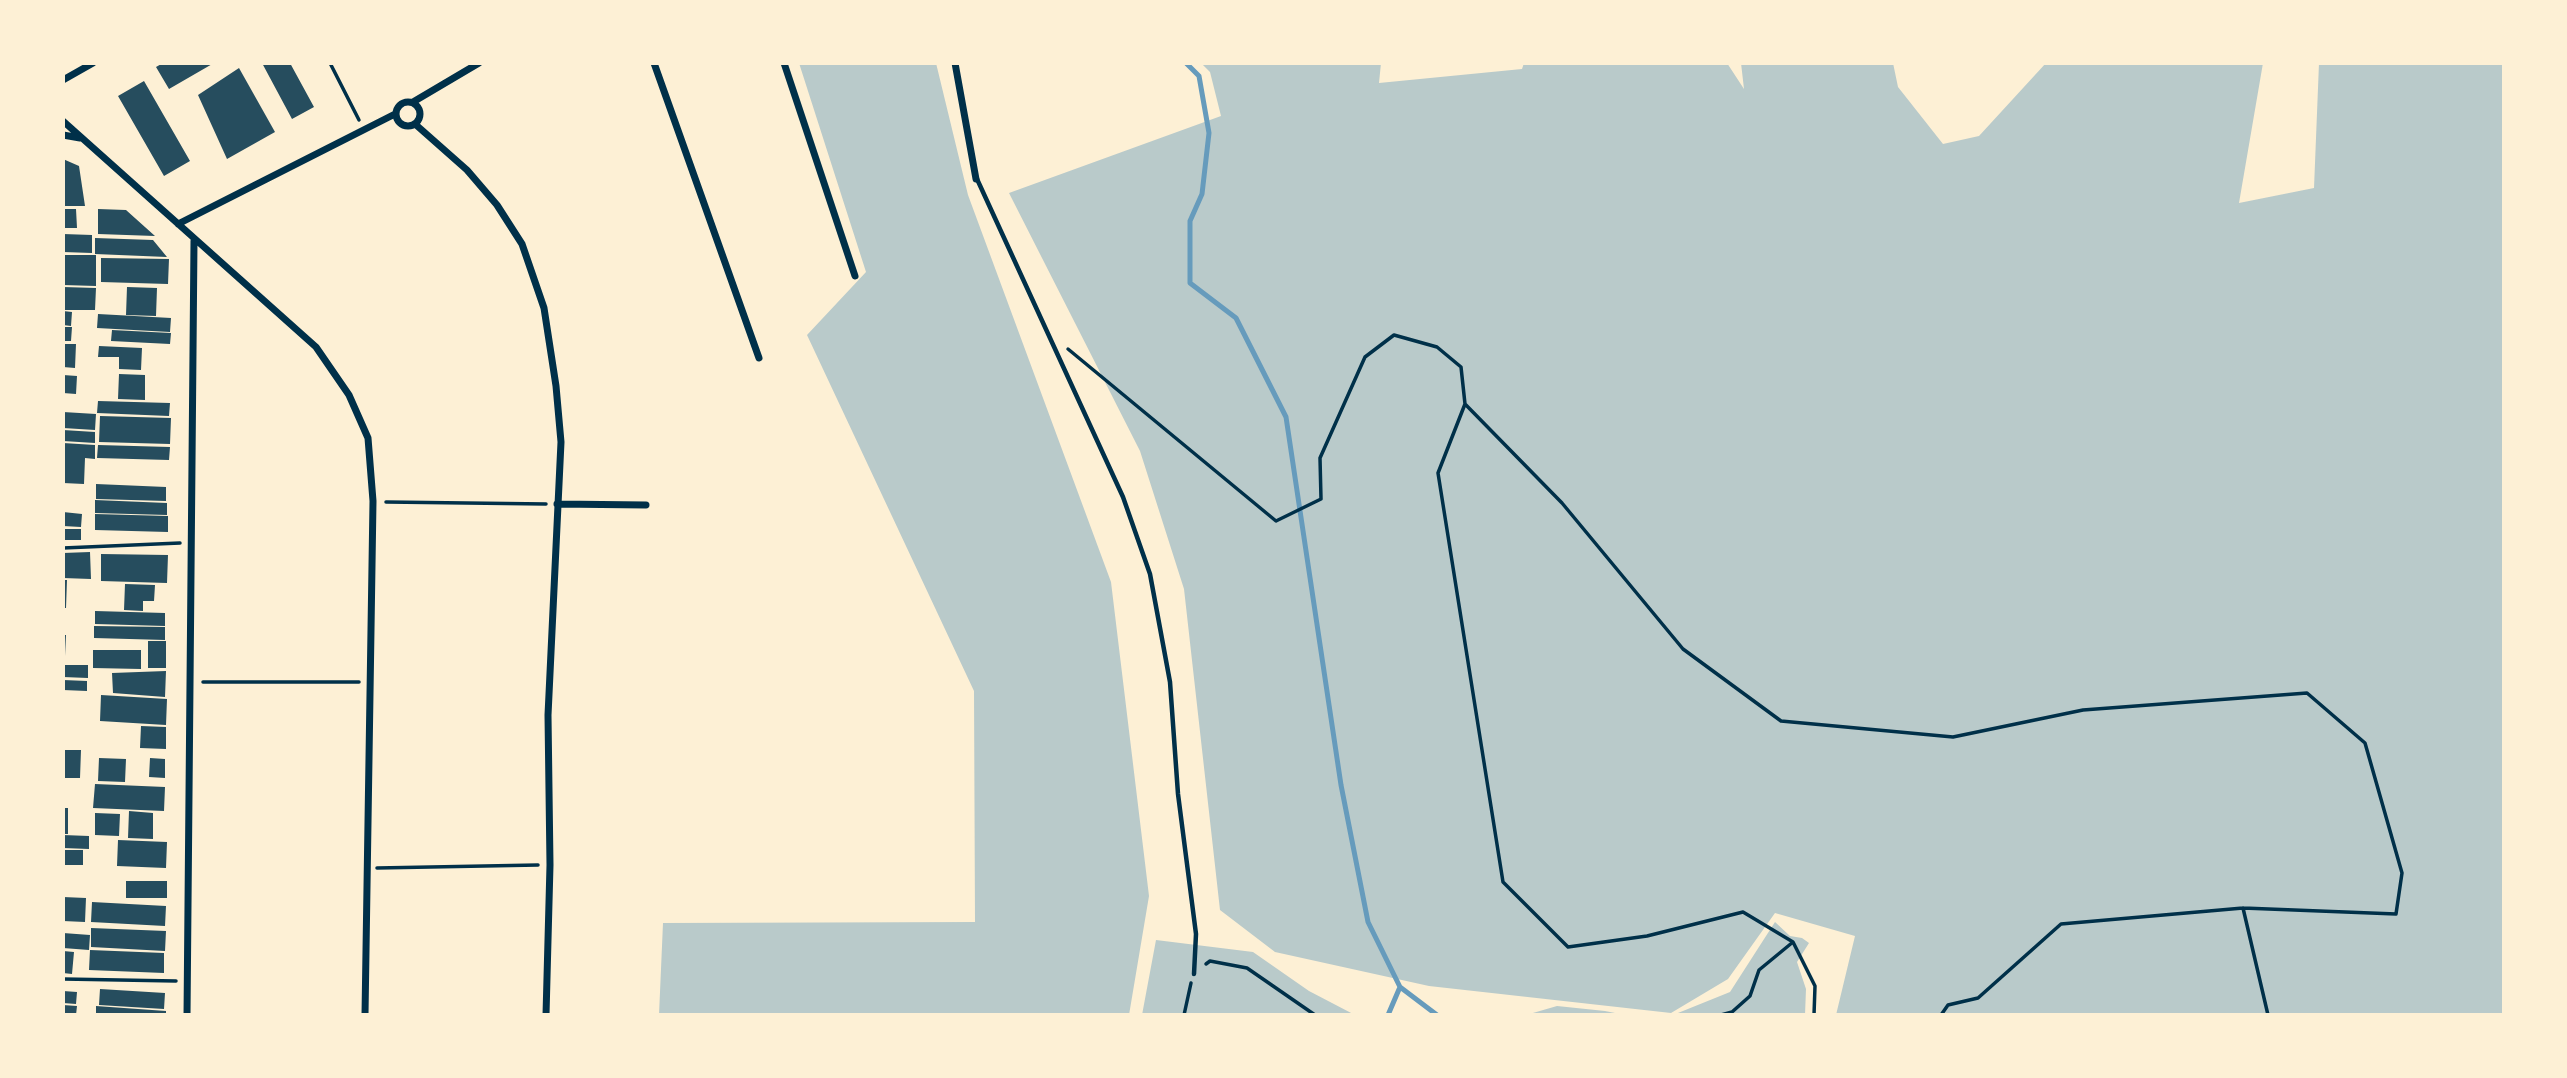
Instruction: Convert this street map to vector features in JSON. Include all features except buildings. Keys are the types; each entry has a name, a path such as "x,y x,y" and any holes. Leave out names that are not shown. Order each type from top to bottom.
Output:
{"street":[{"path":"63,80 93,63"},
{"path":"178,225 365,132 396,114 401,103 413,102 479,63"},
{"path":"654,63 760,358"},
{"path":"784,63 855,276"},
{"path":"955,63 976,179"},
{"path":"413,102 420,111 415,124"},
{"path":"396,114 402,124 415,124 467,170 497,205 522,244 544,308 561,442 548,715 550,865 546,1015"},
{"path":"63,121 194,241 307,339 323,356 349,395 368,438 373,501 365,1015"},
{"path":"63,135 81,138"},
{"path":"187,1015 194,241"},
{"path":"557,504 646,505"}],"lane":[{"path":"976,179 1123,498 1150,574 1170,682 1178,794 1196,934 1194,974"}],"path":[{"path":"330,63 365,132"},
{"path":"1048,332 1276,521 1321,499 1320,458 1365,357 1394,335 1437,346 1461,367 1465,404 1438,473 1503,881 1568,947 1647,936 1743,912 1793,942 1815,986 1814,1015"},
{"path":"1465,404 1562,503 1683,649 1781,722 1953,737 2082,710 2307,693 2365,743 2402,873 2396,914 2243,908 2061,924 1978,998 1948,1005 1941,1015"},
{"path":"373,501 557,504"},
{"path":"63,548 191,542"},
{"path":"190,682 369,682"},
{"path":"368,869 550,865"},
{"path":"2243,908 2267,1015"},
{"path":"1721,1015 1732,1012 1750,996 1759,970 1793,942"},
{"path":"1184,1015 1194,974 1210,961 1247,968 1315,1015"},
{"path":"63,979 187,982"}],"shaded area":[{"path":"799,63 936,63 968,195 1111,582 1149,896 1129,1015 659,1015 663,923 975,922 974,691 807,335 866,272"},
{"path":"1201,63 1381,63 1379,83 1522,69 1524,63 1727,63 1744,89 1741,63 1893,63 1898,87 1943,144 1979,136 2046,63 2263,63 2239,203 2314,188 2319,63 2504,63 2504,1015 1836,1015 1855,936 1775,913 1728,979 1671,1013 1429,986 1275,952 1220,910 1184,589 1140,451 1009,193 1221,116 1210,72"},
{"path":"1775,922 1790,936 1802,938 1809,943 1797,962 1806,989 1805,1015 1673,1015 1730,992"},
{"path":"1156,940 1253,952 1309,991 1355,1015 1142,1015"},
{"path":"1557,1006 1605,1011 1625,1015 1526,1015"}],"waterway":[{"path":"1186,63 1199,76 1209,133 1202,194 1190,221 1190,283 1236,318 1286,417 1341,785 1368,922 1400,987 1437,1015"},
{"path":"1388,1015 1400,987"}]}
